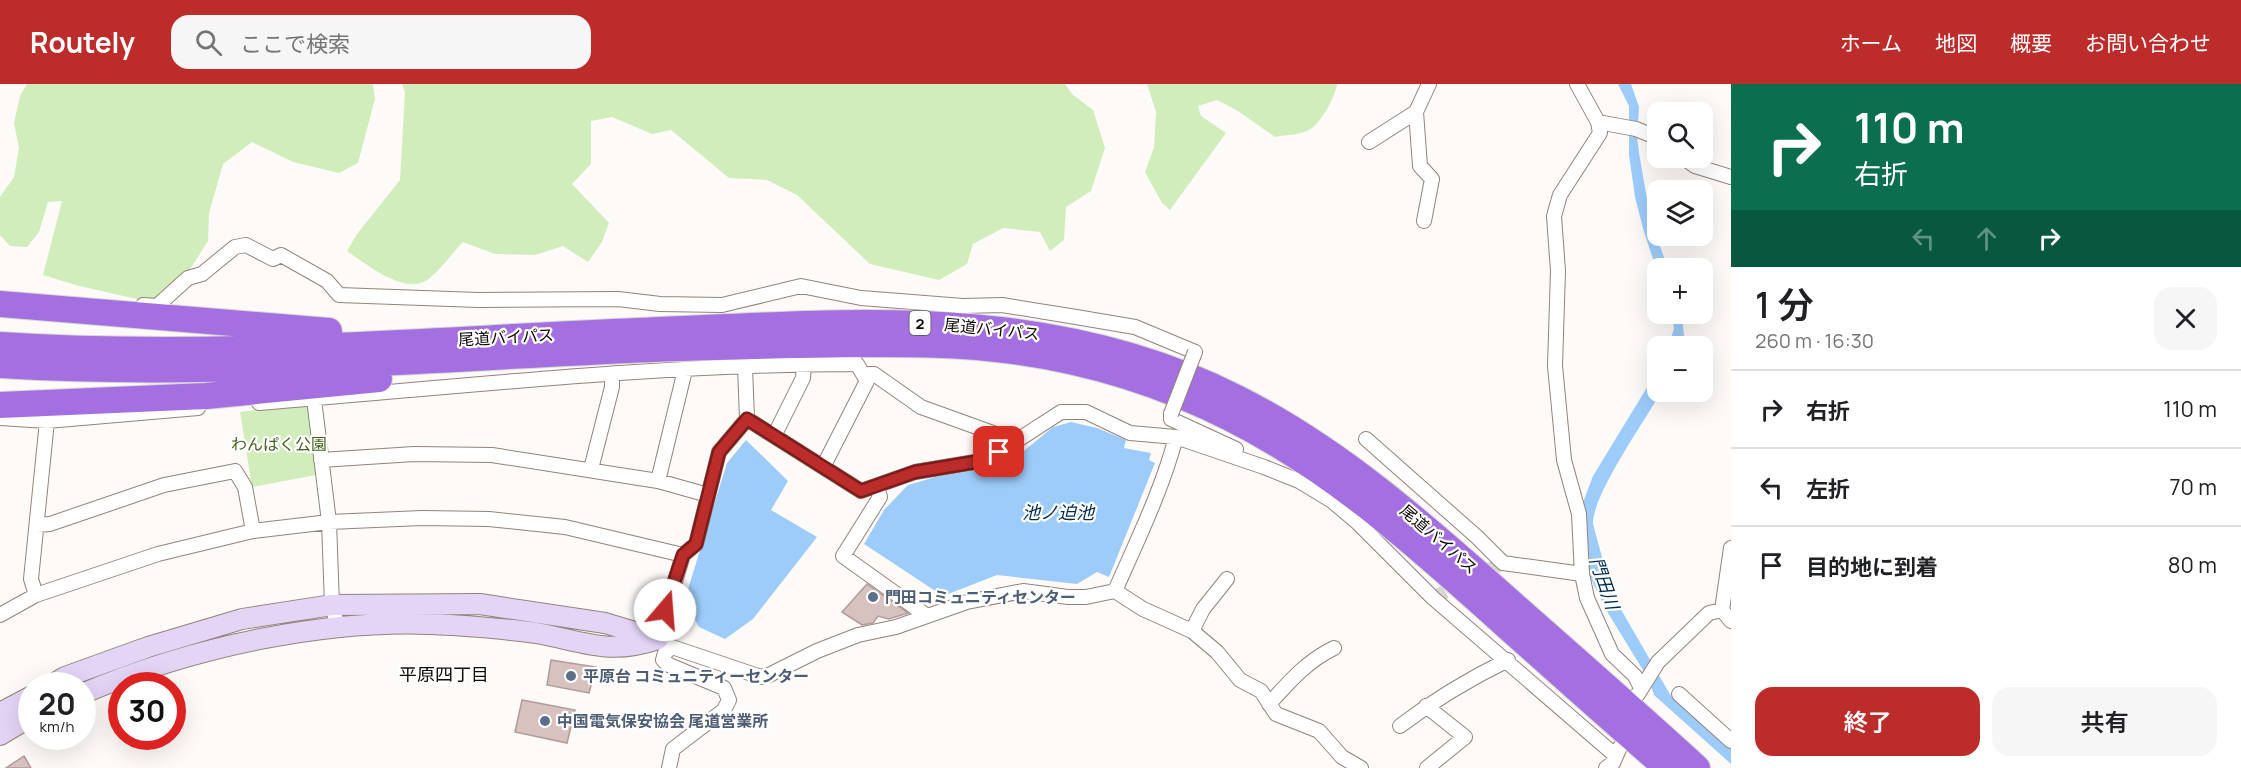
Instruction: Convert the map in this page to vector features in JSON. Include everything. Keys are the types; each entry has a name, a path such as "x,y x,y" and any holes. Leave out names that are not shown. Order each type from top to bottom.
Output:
{"highway":[{"path":"0,304 287,329 490,338"},
{"name":"尾道バイパス","path":"0,345 148,351 820,322 930,323 987,327 1043,334 1095,345 1143,359 1194,378 1237,398 1313,442 1368,480 1420,521 1697,768"},
{"name":"尾道バイパス","path":"0,365 57,369 188,371 651,349 820,344 930,344 985,347 1090,365 1185,398 1227,416 1310,463 1356,495 1414,543 1667,768"},
{"path":"0,405 206,396 489,368 651,349"}],"street":[{"path":"1424,221 1432,179 1420,166 1416,112 1429,84"},
{"path":"1577,84 1604,123 1647,134"},
{"path":"1369,142 1416,112"},
{"path":"1604,123 1600,133 1560,195 1554,216 1558,271 1556,366 1564,460 1579,514 1582,574 1587,598 1612,654 1635,676 1642,688 1658,662 1709,613 1727,616 1731,548"},
{"path":"1702,168 1731,177"},
{"path":"0,292 157,306 188,278 202,274 235,247 246,245 273,259 280,255 327,281 339,295 722,304 801,286 861,298 963,306 1002,305 1135,327 1195,352 1170,419 1262,461 1264,467"},
{"path":"774,436 803,378 804,364"},
{"path":"0,418 47,421 612,374 804,364 857,364 867,381 823,467"},
{"path":"658,639 683,555 696,544 719,452 747,419 745,367"},
{"path":"658,481 685,370"},
{"path":"591,469 612,387 612,374"},
{"path":"863,374 874,374 921,406 1007,438 1011,444"},
{"path":"314,399 329,522 332,605 338,628"},
{"path":"747,419 861,491 915,472 987,460 1061,412 1086,412 1130,432 1176,437 1299,481 1332,501 1358,523 1433,598 1618,752 1613,763 1606,768"},
{"path":"36,595 31,579 47,421"},
{"path":"1115,591 1155,496 1176,437"},
{"path":"1366,439 1477,537 1503,563 1582,574"},
{"path":"321,460 414,454 492,455 658,481 708,495"},
{"path":"37,525 50,524 164,485 234,471 245,487 253,531"},
{"path":"877,486 880,497 843,556 927,616"},
{"path":"0,615 36,595 158,554 253,531 329,522 422,518 489,519 565,527 683,555"},
{"path":"1192,631 1203,609 1227,579"},
{"path":"669,768 673,749 724,710 729,700 724,688 669,665 663,660 665,653 672,647 761,677 858,635 896,627 967,602 1023,591 1068,597 1086,597 1115,591 1143,609 1192,631 1216,652 1240,680 1261,691 1275,714 1319,731 1339,762 1361,768"},
{"path":"79,672 148,647 242,619 332,605 480,604 605,623 658,639"},
{"path":"603,648 605,623"},
{"path":"96,688 122,677 213,651 289,634 338,628 374,625 449,625 540,634 603,648 643,644 658,639"},
{"path":"1269,704 1296,674 1320,655 1334,648"},
{"path":"1400,726 1426,706 1466,681 1508,660"},
{"path":"1679,694 1731,741"},
{"path":"0,713 18,703"},
{"path":"1426,706 1466,737 1427,768"},
{"path":"0,735 18,724"}],"green space":[{"path":"27,84 373,84 375,99 358,163 339,173 293,162 252,142 223,164 209,213 208,241 187,274 162,299 146,301 79,286 43,275 62,201 48,202 39,232 27,247 10,246 0,235 0,197 14,177 19,148 14,123 20,96"},
{"path":"402,84 1065,84 1072,94 1093,110 1105,148 1091,191 1066,207 1064,240 1050,251 1040,232 1003,228 973,244 967,264 939,280 870,264 797,195 767,180 729,178 671,130 652,134 612,117 591,121 591,164 572,184 609,223 602,242 588,262 563,246 535,255 495,254 463,242 432,277 418,284 407,284 375,270 347,251 357,234 400,180 405,92"},
{"path":"1147,84 1337,84 1322,117 1312,128 1296,134 1275,137 1238,111 1217,100 1198,106 1201,116 1226,133 1170,210 1162,203 1145,172 1154,147 1156,112"},
{"name":"わんぱく公園","path":"309,403 316,475 252,487 240,412"}],"water":[{"path":"1618,84 1631,84 1639,107 1637,137 1647,199 1647,241 1635,197 1629,155 1629,106"},
{"path":"1649,246 1660,246 1664,258 1653,258"},
{"path":"1673,324 1683,324 1684,336 1672,336"},
{"name":"門田川","path":"1647,387 1647,402 1655,402 1610,477 1595,511 1593,524 1612,594 1671,696 1731,747 1731,764 1654,695 1649,680 1608,613 1588,573 1582,505 1593,476"},
{"name":"池ノ迫池","path":"1071,422 1097,428 1126,440 1124,448 1151,453 1149,460 1155,463 1109,577 1097,572 1077,584 997,575 943,596 864,544 884,510 908,485 935,477 1007,465 1053,427"},
{"path":"746,440 788,481 771,510 817,537 753,619 725,639 699,627 684,602 727,463"}],"building":[{"name":"門田コミュニティセンター","path":"867,584 908,613 889,619 878,616 873,623 862,625 842,612"},
{"name":"平原台 コミュニティーセンター","path":"551,660 596,667 589,693 547,685"},
{"name":"中国電気保安協会 尾道営業所","path":"522,700 575,710 567,743 515,732"},
{"path":"24,756 31,768 6,768"}],"tunnel":[{"path":"1433,598 1503,563"}],"place":[{"name":"門田コミュニティセンター","path":"873,597"},
{"name":"平原台 コミュニティーセンター","path":"571,676"},
{"name":"中国電気保安協会 尾道営業所","path":"545,721"}],"district":[{"name":"平原四丁目","path":"444,674"}],"route":[{"path":"665,610 683,555 696,544 719,452 747,419 861,491 915,472 987,460 999,452"}]}
